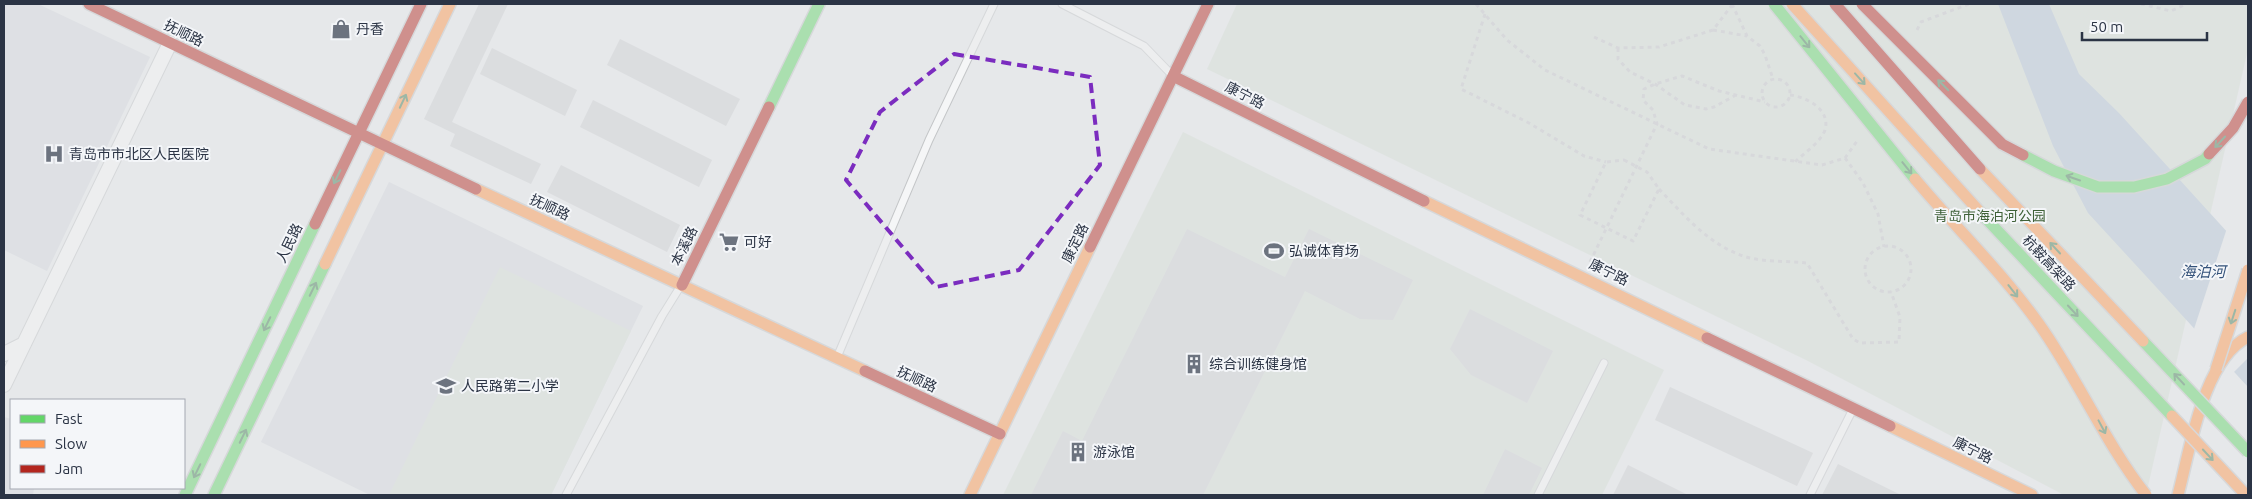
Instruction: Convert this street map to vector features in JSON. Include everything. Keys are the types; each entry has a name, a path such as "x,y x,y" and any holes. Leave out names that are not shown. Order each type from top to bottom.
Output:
{"main road":[{"name":"抚顺路","path":"89,4 358,134 1000,434"},
{"name":"人民路","path":"185,495 421,4"},
{"path":"214,495 450,4"},
{"name":"本溪路","path":"682,285 819,4"},
{"name":"康定路","path":"970,495 1208,4"},
{"path":"1774,4 1936,204 2007,282 2041,325 2089,403 2115,451 2146,495"},
{"name":"杭鞍高架路","path":"1792,4 1956,186 2248,495"},
{"name":"杭鞍高架路","path":"1835,4 1977,166 2248,452"},
{"path":"1862,4 2002,144 2054,171 2098,187 2134,187 2167,179 2204,158 2233,128 2248,102"},
{"name":"康宁路","path":"1173,76 1360,170 1583,276 2032,495"},
{"path":"2178,495 2206,391 2216,369 2248,270"},
{"path":"2216,369 2242,340 2248,337"},
{"path":"2170,495 2181,481"}],"street":[{"path":"4,385 170,43"},
{"path":"4,354 24,344"}],"lane":[{"path":"837,358 929,140 994,4"},
{"path":"1062,4 1144,46 1173,76"},
{"name":"本溪路","path":"566,495 662,316 682,285"},
{"path":"1538,495 1604,363"},
{"path":"1810,495 1853,409"}],"path":[{"path":"1476,4 1507,40 1545,70 1708,150 1822,165 1845,158 1861,133"},
{"path":"1713,30 1732,4 1747,36 1760,46 1765,55 1773,79"},
{"path":"1916,31 1921,22 1969,4"},
{"path":"2141,4 2171,11 2186,4"},
{"path":"1486,14 1461,89 1529,123 1584,156 1606,162 1624,160 1647,172 1659,189 1694,226 1723,247 1750,258 1807,263 1853,339 1860,343 1899,342 1900,317 1891,292"},
{"path":"1594,37 1618,48 1659,47 1713,30 1747,36"},
{"path":"1618,48 1618,59 1630,72 1655,84 1693,108 1714,107 1736,95"},
{"path":"1583,276 1657,124 1653,110 1642,97 1644,89 1682,76 1718,91 1765,102 1773,107 1782,106 1790,95"},
{"path":"1765,102 1762,98 1762,88 1768,81 1773,79 1786,82 1790,95"},
{"path":"1790,95 1814,103 1824,116 1825,124 1822,136 1795,162"},
{"path":"1845,158 1863,183 1878,214 1884,247"},
{"path":"1606,162 1580,215 1633,241 1659,189"},
{"path":"1884,247 1898,249 1904,253 1911,266 1908,280 1904,286 1891,292 1876,288 1870,283 1865,269 1870,254 1884,247"}],"highlighted area":[{"path":"954,54 1090,77 1100,165 1019,270 936,287 846,180 880,112"}],"shaded area":[{"name":"青岛市市北区人民医院","path":"4,4 38,4 150,57 47,271 4,250"},
{"name":"人民路第二小学","path":"389,182 643,306 551,495 370,495 261,442"},
{"path":"4,417 10,419 10,489 34,489 33,495 4,495"}],"green space":[{"name":"青岛市海泊河公园","path":"1237,4 2248,4 2248,49 2146,495 2064,495 1806,360 1207,69"},
{"name":"弘诚体育场","path":"1183,132 1664,370 1602,495 1003,495"},
{"path":"500,267 631,331 551,495 389,495"}],"water":[{"name":"海泊河","path":"1998,4 2049,4 2079,74 2119,113 2229,234 2248,250 2248,387 2088,213 2053,146"}],"pier":[{"path":"2227,228 2248,247 2248,358 2232,374 2193,332"}],"building":[{"path":"479,4 508,4 452,122 541,164 531,184 450,146 455,134 424,119"},
{"path":"620,39 740,99 726,126 607,65"},
{"path":"492,48 577,90 565,116 480,74"},
{"path":"593,100 712,160 699,187 580,127"},
{"path":"561,165 680,225 667,252 547,192"},
{"name":"综合训练健身馆","path":"1187,229 1285,277 1309,229 1413,280 1393,320 1360,319 1305,291 1203,495 1031,495 1063,431 1082,441"},
{"path":"1470,309 1553,351 1527,403 1471,375 1450,349"},
{"path":"1670,387 1813,453 1797,486 1655,420"},
{"path":"1505,449 1542,468 1529,495 1483,495"},
{"path":"1838,464 1901,495 1822,495"},
{"path":"1628,465 1688,495 1613,495"}],"traffic: fast":[{"path":"769,107 819,4"},
{"path":"1774,4 1915,179"},
{"path":"2023,155 2054,171 2098,187 2134,187 2167,179 2205,159 2209,154"},
{"path":"1978,210 2172,416"},
{"path":"185,495 315,224"},
{"path":"214,495 325,264"},
{"path":"2143,341 2248,452"}],"traffic: slow":[{"path":"325,264 450,4"},
{"path":"1792,4 1978,210"},
{"path":"1980,169 2143,341"},
{"path":"1915,179 1994,268 2039,324 2117,453 2146,495"},
{"path":"476,189 865,371"},
{"path":"1424,201 1707,338"},
{"path":"970,495 1090,247"},
{"path":"2216,369 2248,270"},
{"path":"2178,495 2194,431 2209,385 2220,365 2233,348 2248,337"},
{"path":"2172,416 2246,495"},
{"path":"1890,426 2032,495"}],"traffic: jam":[{"path":"89,4 476,189"},
{"path":"315,224 421,4"},
{"path":"1090,247 1208,4"},
{"path":"1835,4 1980,169"},
{"path":"1862,4 2002,144 2023,155"},
{"path":"1173,76 1424,201"},
{"path":"2209,154 2233,128 2248,102"},
{"path":"682,285 769,107"},
{"path":"1707,338 1890,426"},
{"path":"865,371 1000,434"}],"place":[{"name":"丹香","path":"341,29"},
{"name":"青岛市市北区人民医院","path":"54,154"},
{"name":"可好","path":"729,242"},
{"name":"弘诚体育场","path":"1274,251"},
{"name":"综合训练健身馆","path":"1194,364"},
{"name":"人民路第二小学","path":"446,386"},
{"name":"游泳馆","path":"1078,452"}]}
